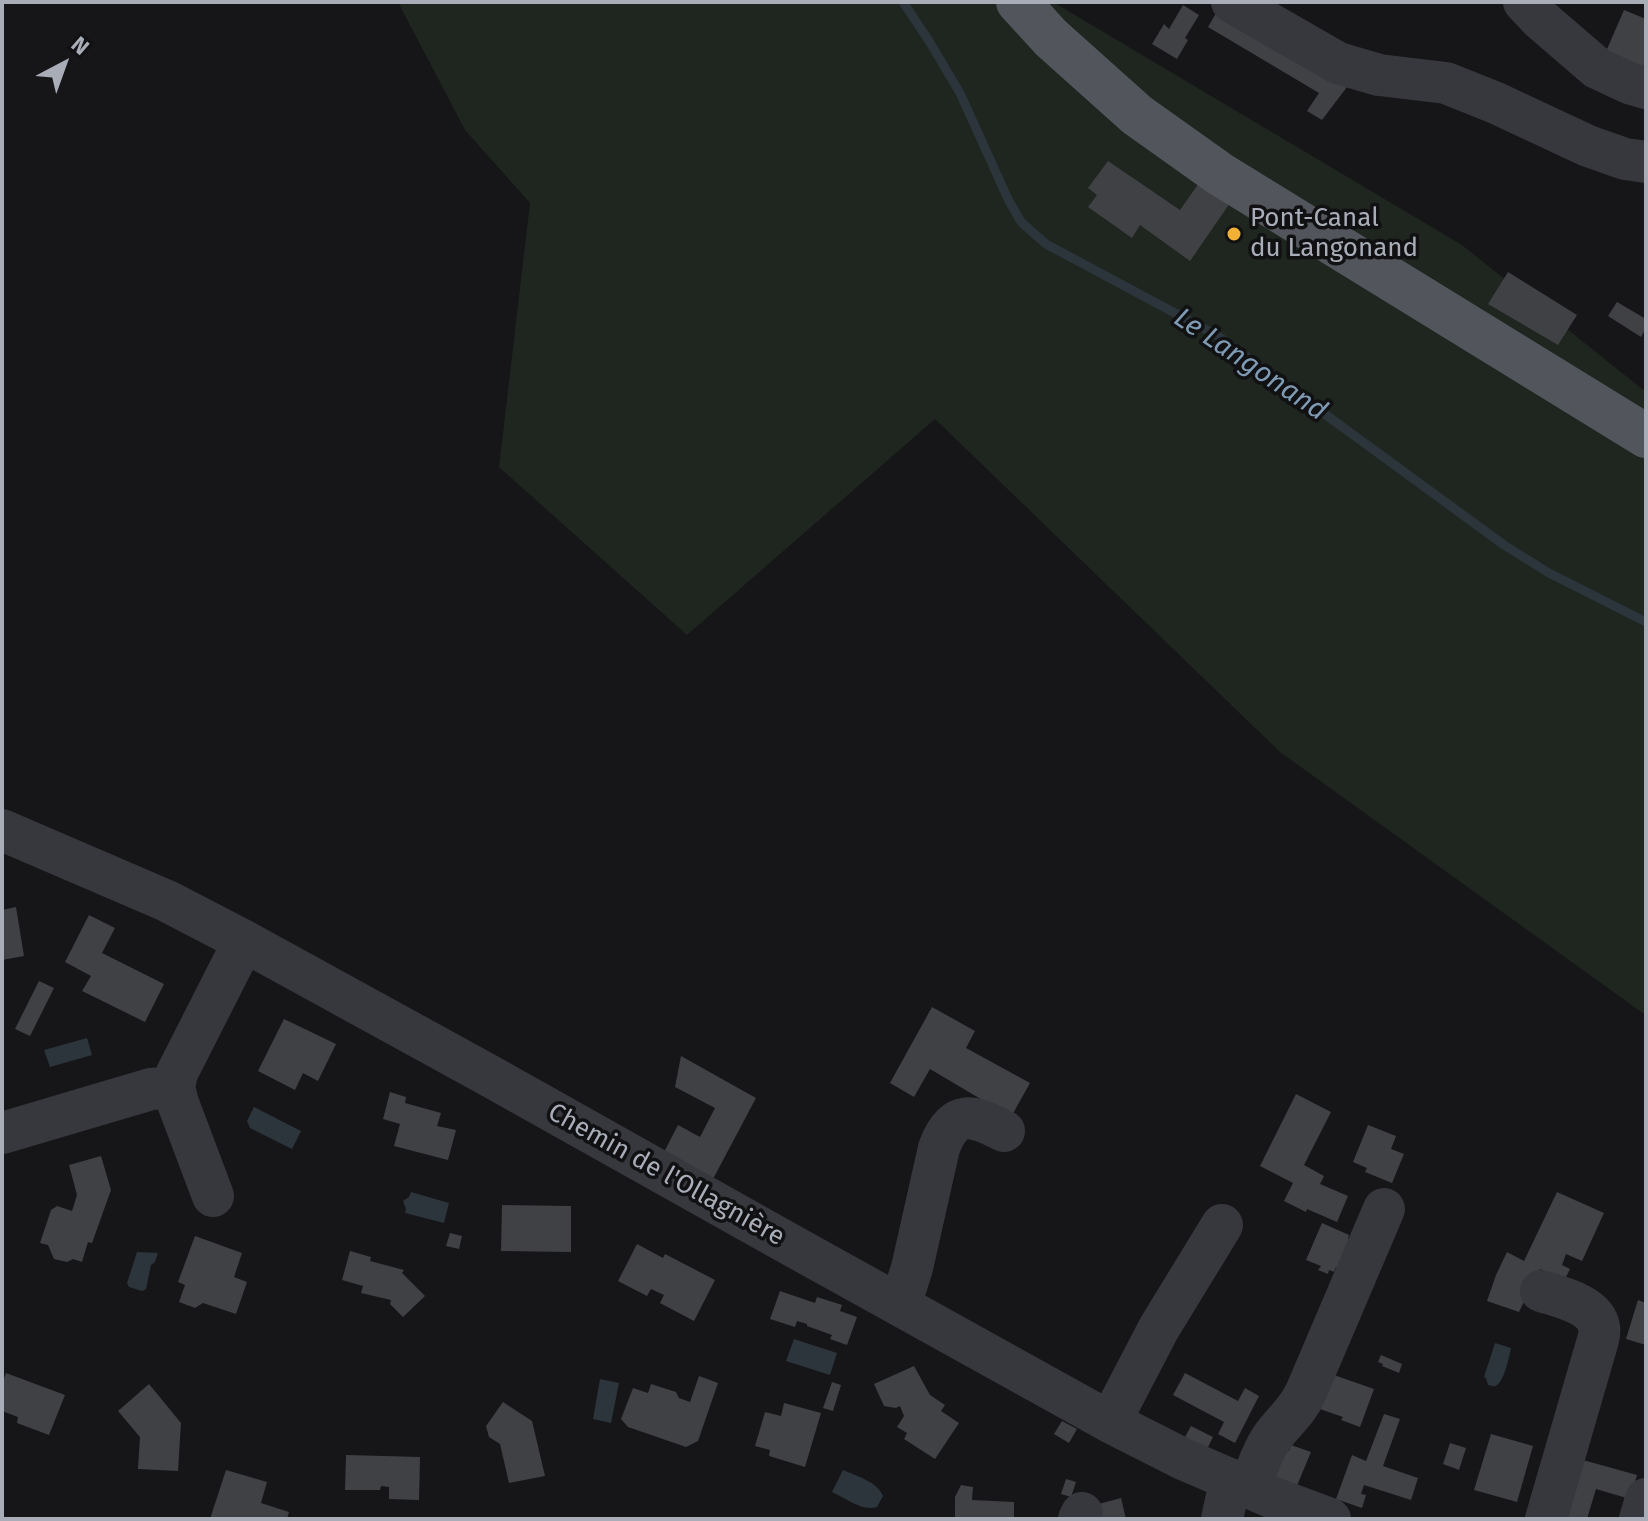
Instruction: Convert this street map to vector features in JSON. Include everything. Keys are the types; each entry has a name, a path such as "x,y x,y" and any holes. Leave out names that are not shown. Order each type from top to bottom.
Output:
{"main road":[{"path":"1018,2 1051,38 1137,115 1220,174 1646,436"}],"street":[{"path":"1232,2 1338,63 1379,75 1446,83 1588,146 1625,159 1646,162"},
{"path":"1524,2 1597,68 1646,88"},
{"name":"Chemin de l'Ollagnière","path":"2,830 167,901 244,941 1110,1422 1183,1459 1235,1496 1330,1519"},
{"path":"213,1196 174,1087 177,1073 244,941"},
{"path":"2,1133 151,1089 174,1087"},
{"path":"898,1304 912,1268 939,1148 946,1131 966,1118 979,1119 1004,1131"},
{"path":"1235,1496 1278,1429 1299,1408 1384,1209"},
{"path":"1110,1422 1166,1316 1222,1225"},
{"path":"1541,1291 1582,1306 1599,1325 1598,1340 1546,1519"},
{"path":"1640,1519 1646,1499"}],"shaded area":[{"path":"398,2 1053,2 1462,245 1646,392 1646,1013 1280,752 935,419 687,635 499,467 530,203 465,130"},
{"path":"87,1038 92,1055 50,1067 44,1050"},
{"path":"254,1107 301,1131 292,1149 250,1128 247,1121"},
{"path":"411,1192 449,1203 444,1223 405,1213 403,1201"},
{"path":"137,1252 158,1253 151,1265 146,1289 142,1291 129,1287 127,1283"},
{"path":"794,1339 837,1353 830,1375 786,1361"},
{"path":"1495,1343 1511,1348 1503,1375 1493,1386 1488,1385 1484,1377"},
{"path":"600,1379 619,1383 611,1423 593,1419"},
{"path":"843,1470 876,1486 883,1496 877,1507 860,1506 832,1492"}],"building":[{"path":"1183,5 1199,15 1177,59 1152,44 1164,24 1169,29"},
{"path":"1219,8 1350,83 1322,120 1307,111 1319,93 1208,27"},
{"path":"1624,10 1646,19 1646,60 1641,72 1604,56"},
{"path":"1108,161 1180,210 1199,183 1230,203 1190,261 1140,225 1132,238 1088,207 1097,195 1088,188"},
{"path":"1508,272 1577,315 1558,345 1488,304"},
{"path":"1617,302 1646,319 1646,328 1641,337 1608,316"},
{"path":"16,907 24,956 2,960 2,910"},
{"path":"89,915 115,928 102,953 164,984 145,1022 82,991 91,976 65,962"},
{"path":"39,981 54,988 30,1036 15,1029"},
{"path":"932,1007 975,1031 966,1048 1030,1083 1011,1117 930,1069 914,1097 890,1083"},
{"path":"284,1019 336,1044 318,1081 303,1073 295,1090 258,1071"},
{"path":"681,1056 756,1098 713,1179 664,1152 678,1125 700,1137 715,1108 675,1087"},
{"path":"390,1092 406,1097 405,1103 441,1113 437,1126 456,1130 448,1160 394,1146 400,1124 383,1119"},
{"path":"1296,1094 1331,1112 1304,1165 1324,1176 1320,1184 1348,1196 1337,1222 1284,1201 1293,1183 1260,1166"},
{"path":"1368,1125 1396,1136 1391,1149 1404,1154 1392,1183 1365,1172 1367,1168 1353,1162"},
{"path":"101,1156 111,1190 92,1243 88,1242 82,1262 54,1259 48,1245 40,1243 51,1210 57,1206 72,1211 77,1195 69,1165"},
{"path":"1557,1192 1604,1213 1582,1261 1566,1254 1562,1265 1570,1269 1564,1281 1540,1269 1519,1312 1487,1301 1507,1252 1524,1261"},
{"path":"502,1205 571,1206 571,1252 501,1251"},
{"path":"1322,1223 1349,1235 1348,1239 1362,1245 1350,1273 1336,1267 1334,1272 1329,1270 1328,1274 1318,1270 1321,1266 1306,1260"},
{"path":"450,1233 462,1236 459,1249 446,1246"},
{"path":"195,1236 242,1253 234,1277 247,1282 236,1314 203,1303 195,1308 179,1302 185,1285 178,1282"},
{"path":"637,1244 663,1258 665,1254 715,1280 694,1321 660,1303 664,1295 651,1289 647,1296 618,1281"},
{"path":"350,1251 371,1257 370,1261 404,1270 402,1273 425,1296 403,1317 390,1304 391,1300 361,1293 363,1286 342,1280"},
{"path":"780,1291 815,1303 817,1297 842,1305 840,1311 857,1317 847,1345 830,1339 832,1335 807,1324 797,1321 795,1327 770,1319"},
{"path":"1638,1300 1646,1303 1646,1345 1626,1339"},
{"path":"1381,1355 1402,1364 1399,1373 1378,1362"},
{"path":"914,1366 930,1395 945,1405 941,1411 959,1423 935,1459 904,1439 907,1433 897,1427 904,1416 900,1406 884,1406 874,1384"},
{"path":"6,1373 65,1395 49,1435 17,1423 18,1417 2,1411 2,1384"},
{"path":"1185,1373 1238,1401 1245,1388 1259,1396 1235,1443 1218,1434 1224,1422 1173,1395"},
{"path":"1331,1374 1374,1389 1360,1427 1314,1407"},
{"path":"699,1376 718,1383 698,1441 686,1447 628,1427 621,1419 633,1388 648,1393 651,1384 676,1392 679,1398 690,1402"},
{"path":"832,1382 841,1385 833,1411 823,1408"},
{"path":"149,1384 181,1423 178,1471 138,1469 140,1437 118,1411"},
{"path":"503,1402 532,1421 545,1476 509,1483 500,1444 489,1437 486,1426"},
{"path":"784,1403 821,1413 805,1467 769,1456 770,1450 755,1446 765,1412 781,1416"},
{"path":"1384,1414 1400,1419 1383,1466 1418,1478 1411,1500 1364,1485 1361,1494 1366,1495 1362,1508 1336,1499 1352,1455 1366,1461"},
{"path":"1062,1421 1077,1429 1069,1443 1054,1434"},
{"path":"1191,1426 1213,1437 1207,1449 1185,1437"},
{"path":"1491,1434 1533,1446 1517,1502 1474,1490"},
{"path":"1450,1443 1466,1448 1459,1470 1443,1464"},
{"path":"1291,1445 1311,1452 1296,1488 1269,1480 1282,1449 1289,1451"},
{"path":"346,1455 420,1457 419,1500 389,1499 389,1487 345,1490"},
{"path":"1572,1457 1637,1475 1630,1499 1596,1489 1587,1519 1555,1519"},
{"path":"226,1470 267,1482 261,1503 289,1512 287,1519 210,1519"},
{"path":"1066,1479 1076,1482 1071,1497 1061,1494"},
{"path":"961,1485 973,1487 972,1500 1014,1502 1014,1519 955,1519 955,1497"},
{"path":"1121,1498 1126,1519 1094,1519 1091,1506"}],"waterway":[{"name":"Le Langonand","path":"903,2 960,93 1021,222 1046,244 1218,336 1504,545 1549,573 1646,622"}],"place":[{"name":"Pont-Canal du Langonand","path":"1234,234"}]}
